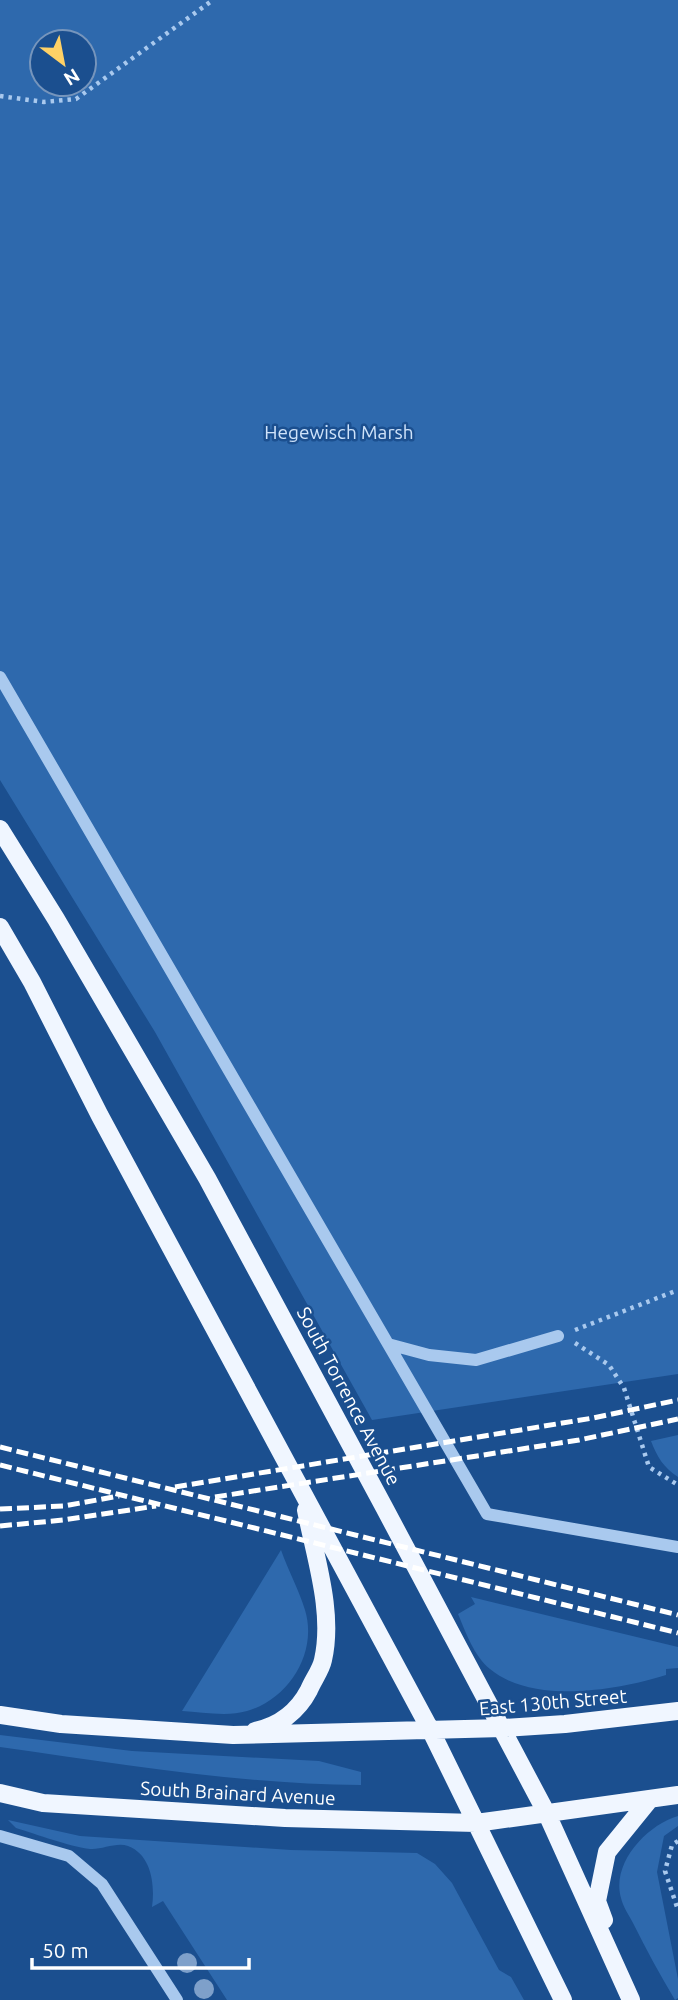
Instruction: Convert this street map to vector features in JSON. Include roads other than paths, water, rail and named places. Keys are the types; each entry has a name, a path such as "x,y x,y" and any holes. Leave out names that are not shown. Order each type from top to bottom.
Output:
{"main road":[{"name":"South Torrence Avenue","path":"0,829 56,919 206,1178 503,1728 547,1814 631,2000"},
{"path":"0,927 33,982 100,1116 431,1731 563,2000"},
{"path":"233,1735 263,1729 300,1707 323,1661 323,1599 302,1493"},
{"name":"East 130th Street","path":"431,1731 565,1724 678,1711"},
{"path":"0,1714 61,1724 233,1735 431,1731"},
{"name":"South Brainard Avenue","path":"0,1793 43,1803 285,1818 476,1823"},
{"path":"476,1823 678,1795"},
{"path":"631,2000 597,1901 607,1852 650,1799"}],"street":[{"path":"0,677 487,1514 678,1546"},
{"path":"388,1344 429,1355 476,1360 558,1336"},
{"path":"0,1836 69,1856 102,1884 177,2000"}],"railway":[{"path":"175,1487 593,1418 678,1400"},
{"path":"215,1497 579,1440 678,1419"},
{"path":"0,1447 678,1615"},
{"path":"0,1465 678,1633"},
{"path":"0,1509 64,1506 119,1496"},
{"path":"0,1526 156,1506"}],"park label":[{"name":"Hegewisch Marsh","path":"339,432"}]}
